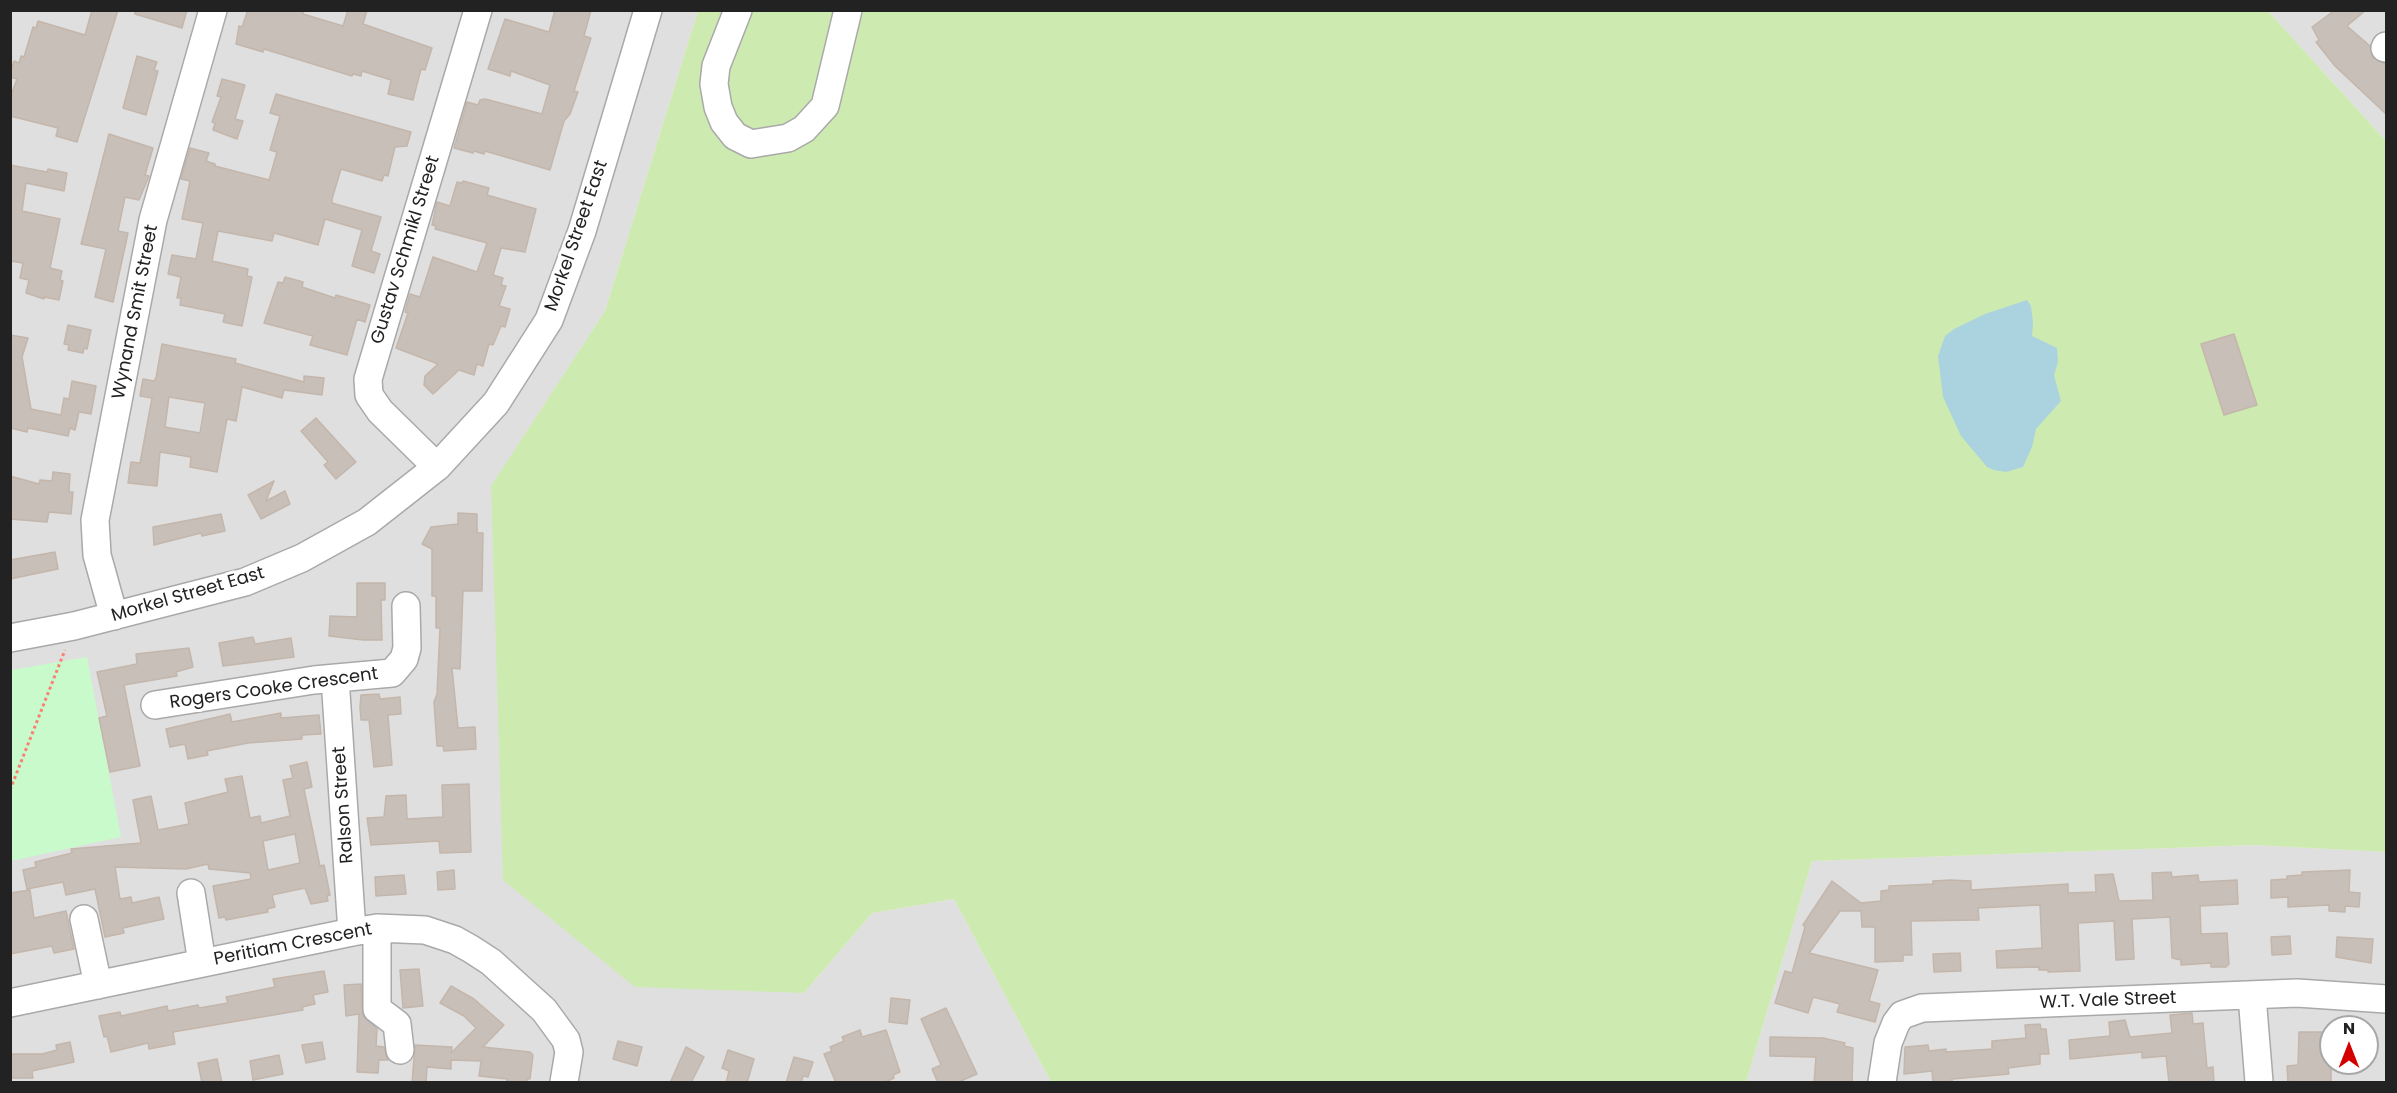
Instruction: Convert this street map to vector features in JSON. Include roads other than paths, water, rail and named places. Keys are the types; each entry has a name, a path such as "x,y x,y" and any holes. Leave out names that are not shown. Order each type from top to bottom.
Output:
{"street":[{"name":"Wynand Smit Street","path":"114,616 97,555 95,520 153,220 213,10"},
{"name":"Gustav Schmikl Street","path":"437,467 380,411 369,395 368,379 478,10"},
{"name":"Morkel Street East","path":"10,638 74,626 245,582 302,558 367,522 437,467 496,403 549,320 582,231 648,10"},
{"path":"738,10 716,66 714,84 717,107 724,122 735,136 750,144 788,138 804,129 825,106 848,10"},
{"name":"Rogers Cooke Crescent","path":"155,705 335,678 392,673 399,667 407,648 406,606"},
{"name":"Ralson Street","path":"335,678 364,930 377,1009 397,1024 400,1050"},
{"path":"191,893 202,963"},
{"path":"84,919 98,985"},
{"name":"Peritiam Crescent","path":"10,1003 364,930 410,928 441,934 490,962 544,1010 566,1040 569,1052 564,1083"},
{"name":"W.T. Vale Street","path":"1882,1083 1888,1043 1896,1023 1902,1015 1922,1008 2315,993 2386,999"},
{"path":"2252,996 2259,1083"}],"water":[{"path":"2027,300 2031,306 2032,336 2057,348 2058,362 2054,375 2061,401 2036,429 2032,447 2023,467 2006,472 1987,467 1961,436 1943,397 1938,356 1945,336 1954,329 1985,314"}]}
